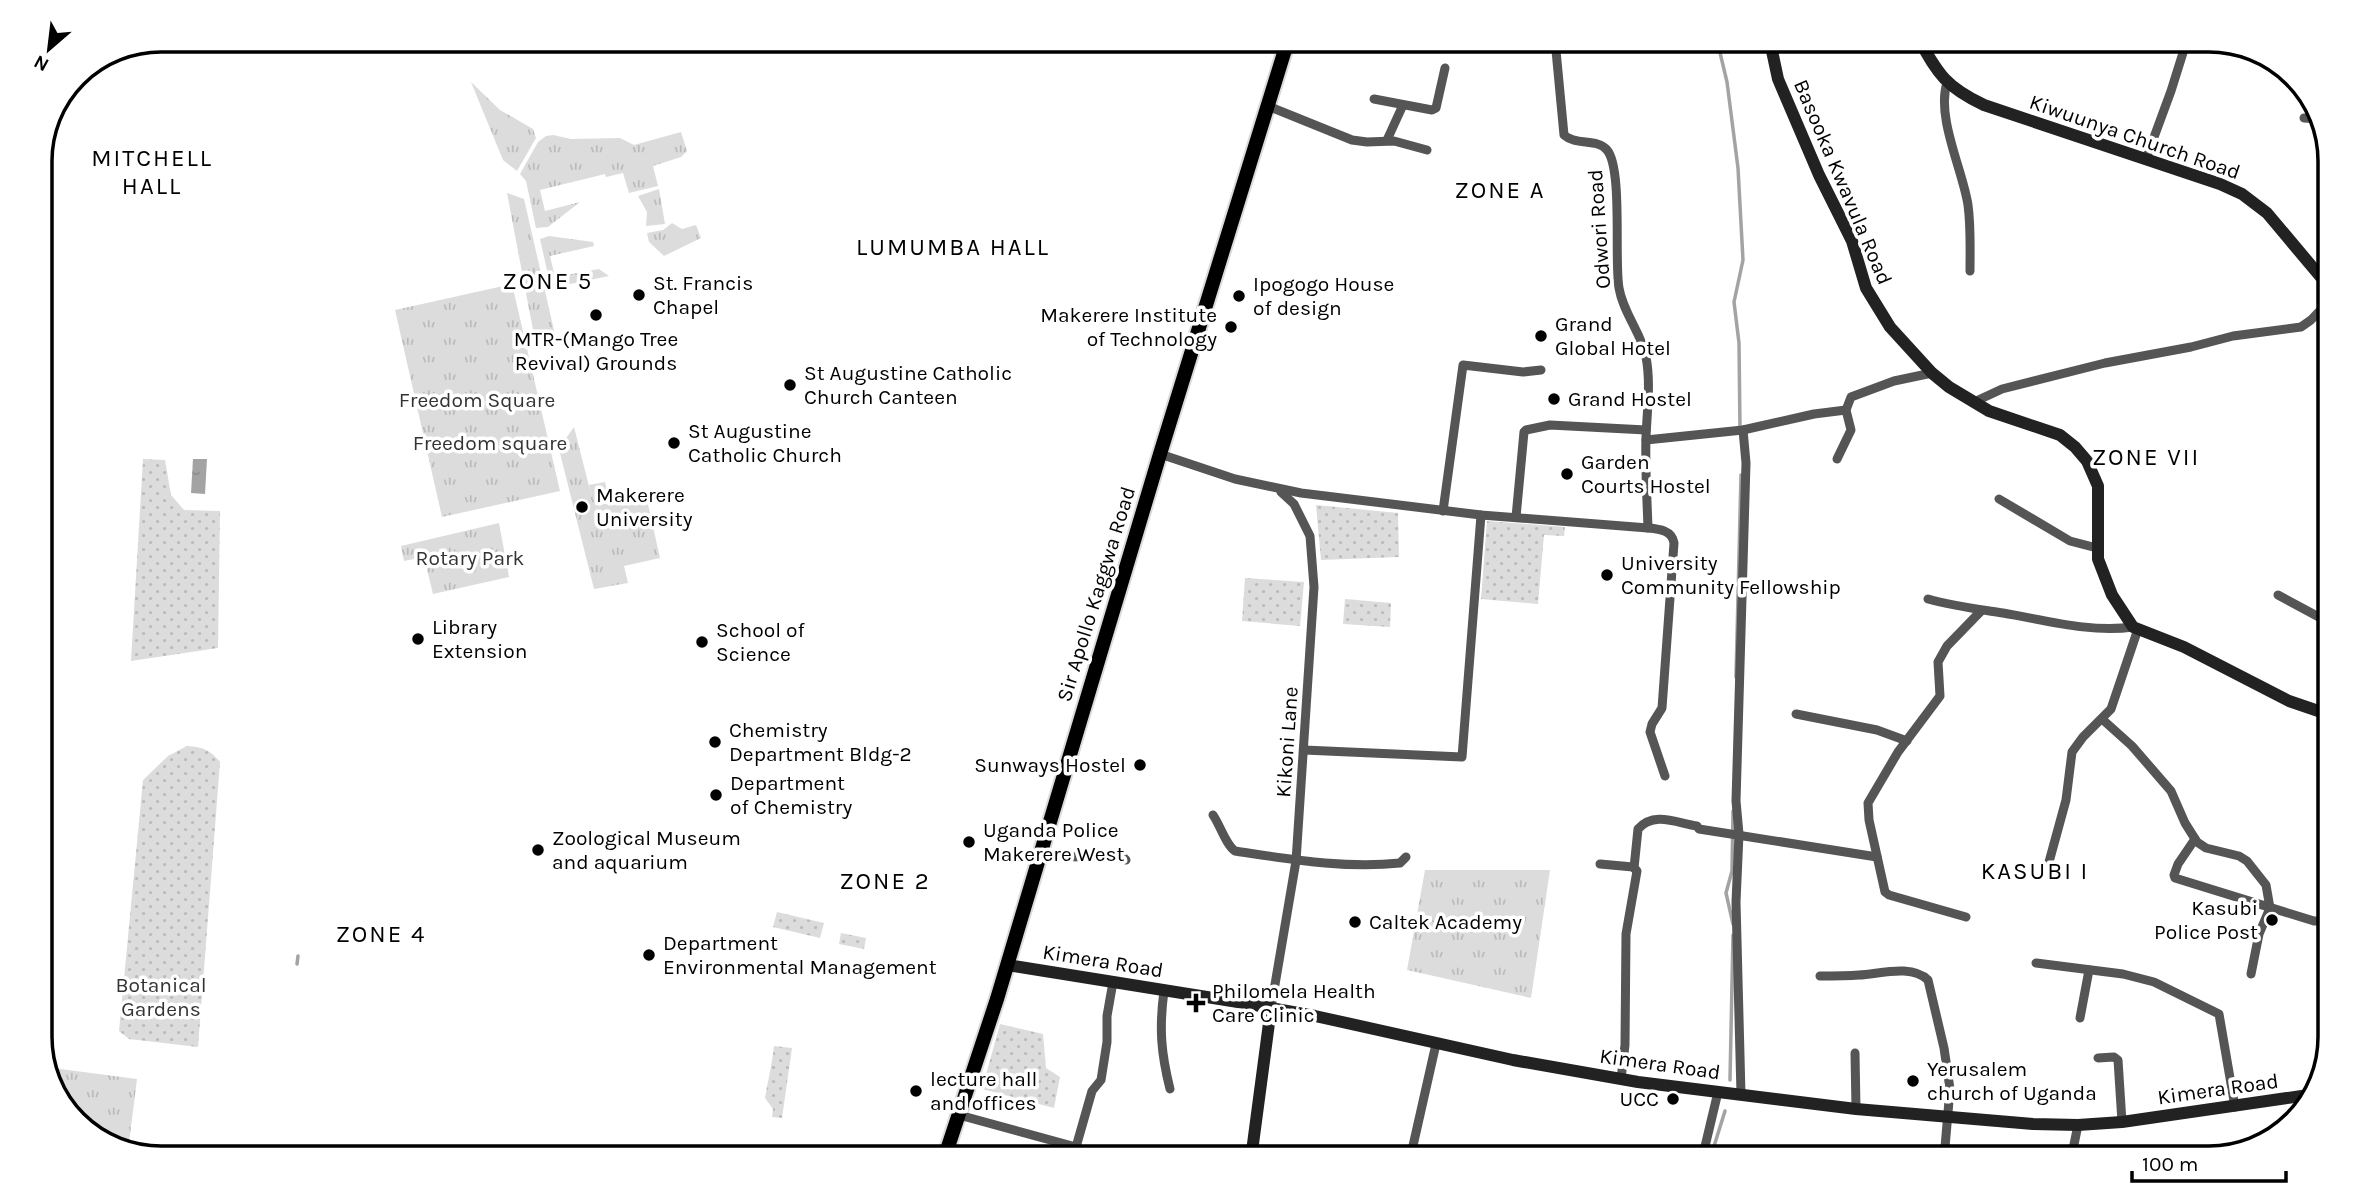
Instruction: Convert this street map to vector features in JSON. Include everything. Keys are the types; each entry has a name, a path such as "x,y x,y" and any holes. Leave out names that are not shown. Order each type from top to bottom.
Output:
{"main road":[{"name":"Sir Apollo Kaggwa Road","path":"948,1146 1007,965 1160,454 1284,52"}],"street":[{"name":"Odwori Road","path":"1556,52 1563,135 1573,140 1599,144 1610,153 1614,169 1619,228 1619,287 1646,356 1648,375 1648,528"},
{"name":"Basooka Kwavula Road","path":"1773,52 1778,79 1819,175 1852,241 1866,288 1890,327 1931,373 1974,402 2008,418 2060,435 2088,461 2098,486 2098,559 2112,595 2135,628"},
{"name":"Kiwuunya Church Road","path":"1926,52 1947,83 1984,105 2220,184 2255,203 2267,213 2317,273"},
{"path":"2146,159 2183,52"},
{"path":"1374,99 1432,110 1436,108 1444,68"},
{"path":"1947,83 1944,94 1952,146 1968,204 1970,271"},
{"path":"1387,140 1403,105"},
{"path":"1268,106 1352,140 1387,140 1427,150"},
{"path":"1974,402 2002,388 2105,363 2233,336 2301,327 2317,313"},
{"path":"1443,511 1463,365 1523,372 1541,370"},
{"path":"1837,459 1851,430 1846,410 1852,397 1894,381 1931,373"},
{"path":"1646,440 1743,430 1814,414 1846,410"},
{"path":"1516,517 1526,430 1550,425 1646,430"},
{"path":"1741,1094 1737,902 1739,834 1736,801 1746,463 1743,430"},
{"path":"1160,454 1276,489 1480,515 1663,530 1673,539 1662,708 1650,732 1665,776"},
{"name":"Kikoni Lane","path":"1271,1008 1296,861 1314,587 1310,536 1290,499 1276,489"},
{"path":"1999,499 2070,541 2097,548"},
{"path":"1304,750 1462,757 1480,515"},
{"path":"2278,595 2318,616"},
{"path":"1928,599 2045,622 2135,628 2183,647 2289,701 2318,711"},
{"path":"1966,917 1889,895 1883,889 1868,803 1898,752 1940,696 1937,664 1947,646 1982,611"},
{"path":"2049,862 2066,800 2072,751 2111,709 2135,628"},
{"path":"1796,715 1877,730 1907,741"},
{"path":"2102,719 2132,746 2171,791 2195,839 2206,848 2247,861 2266,885 2270,908 2259,934 2251,974"},
{"path":"1213,815 1232,850 1296,861 1356,864 1400,863 1406,856"},
{"path":"1620,1079 1625,1045 1625,946 1637,874 1634,868 1638,829 1652,819 1667,819 1697,826 1699,829 1877,857"},
{"path":"2195,839 2178,864 2175,878 2318,921"},
{"path":"1040,856 1126,860"},
{"path":"1600,864 1634,868"},
{"path":"2036,963 2123,974 2154,982 2218,1014 2235,1107"},
{"name":"Kimera Road","path":"1007,965 1271,1008 1513,1060 1620,1079 1856,1109 1947,1118 2078,1125 2122,1122 2300,1096"},
{"path":"2080,1018 2089,970"},
{"path":"1820,976 1890,971 1917,973 1928,980 1944,1048 1950,1089 1945,1146"},
{"path":"1076,1146 1092,1091 1101,1080 1113,982"},
{"path":"1164,991 1160,1018 1161,1056 1170,1090"},
{"path":"1253,1146 1271,1008"},
{"path":"1413,1146 1436,1044"},
{"path":"1855,1053 1856,1109"},
{"path":"2098,1058 2114,1057 2118,1060 2122,1122"},
{"path":"1705,1146 1718,1092"},
{"path":"958,1115 1072,1146"},
{"path":"2074,1146 2078,1125"}],"green space":[{"path":"471,82 500,110 533,129 536,138 517,171 503,160"},
{"path":"681,132 687,151 681,157 653,166 658,186 629,193 623,173 606,177 605,174 540,190 545,211 580,202 548,227 536,228 526,181 520,174 538,142 546,136 571,139 620,138 634,145"},
{"path":"659,189 665,224 646,226 647,212 638,196"},
{"path":"507,193 524,199 556,339 547,338 533,330"},
{"path":"672,223 682,229 696,225 701,238 664,256 649,242 647,233 663,230"},
{"path":"549,236 593,242 594,246 550,256 555,277 599,269 609,276 551,288 540,239"},
{"name":"Freedom Square","path":"512,284 560,491 442,517 395,310"},
{"path":"574,427 593,502 589,485 605,482 609,499 645,491 660,558 624,566 628,583 594,589 557,441 564,441"},
{"path":"143,459 165,460 171,495 184,510 220,511 218,648 131,661"},
{"path":"1316,505 1398,513 1399,557 1321,560"},
{"path":"1487,521 1565,527 1564,536 1544,535 1538,604 1481,599"},
{"name":"Rotary Park","path":"499,523 509,577 433,594 424,557 404,561 401,546"},
{"path":"1245,578 1304,582 1300,626 1242,621"},
{"path":"1345,599 1391,603 1390,627 1343,624"},
{"name":"Botanical Gardens","path":"187,746 206,750 220,762 198,1047 129,1039 119,1031 143,780 168,756"},
{"path":"1425,870 1550,870 1531,998 1407,970"},
{"path":"777,912 824,923 820,938 773,927"},
{"path":"841,933 866,938 864,949 839,944"},
{"path":"1000,1024 1043,1034 1046,1068 1060,1077 1054,1108 982,1089"},
{"path":"774,1046 792,1048 782,1118 772,1117 773,1109 765,1098"},
{"path":"57,1069 137,1079 129,1141 101,1128 80,1109 71,1098"}],"water":[{"path":"193,459 207,459 205,494 191,493"}],"waterway":[{"path":"1720,52 1727,82 1738,168 1743,260 1734,302 1739,343 1740,429"},
{"path":"1736,677 1741,475"},
{"path":"1733,811 1732,871 1726,893 1733,924"},
{"path":"1730,1080 1733,935"},
{"path":"297,964 298,956"},
{"path":"1714,1146 1725,1111"}],"place":[{"name":"St. Francis Chapel","path":"639,295"},
{"name":"Ipogogo House of design","path":"1239,296"},
{"name":"MTR-(Mango Tree Revival) Grounds","path":"596,315"},
{"name":"Makerere Institute of Technology","path":"1231,327"},
{"name":"Grand Global Hotel","path":"1541,336"},
{"name":"St Augustine Catholic Church Canteen","path":"790,385"},
{"name":"Grand Hostel","path":"1554,399"},
{"name":"St Augustine Catholic Church","path":"674,443"},
{"name":"Garden Courts Hostel","path":"1567,474"},
{"name":"Makerere University","path":"582,507"},
{"name":"University Community Fellowship","path":"1607,575"},
{"name":"Library Extension","path":"418,639"},
{"name":"School of Science","path":"702,642"},
{"name":"Chemistry Department Bldg-2","path":"715,742"},
{"name":"Sunways Hostel","path":"1140,765"},
{"name":"Department of Chemistry","path":"716,795"},
{"name":"Uganda Police Makerere West","path":"969,842"},
{"name":"Zoological Museum and aquarium","path":"538,850"},
{"name":"Kasubi Police Post","path":"2272,920"},
{"name":"Caltek Academy","path":"1355,922"},
{"name":"Department Environmental Management","path":"649,955"},
{"name":"Philomela Health Care Clinic","path":"1196,1003"},
{"name":"Yerusalem church of Uganda","path":"1913,1081"},
{"name":"lecture hall and offices","path":"916,1091"},
{"name":"UCC","path":"1673,1099"}],"district":[{"name":"MITCHELL HALL","path":"152,172"},
{"name":"ZONE A","path":"1500,190"},
{"name":"LUMUMBA HALL","path":"953,247"},
{"name":"ZONE 5","path":"548,281"},
{"name":"ZONE VII","path":"2146,457"},
{"name":"KASUBI I","path":"2035,871"},
{"name":"ZONE 2","path":"885,881"},
{"name":"ZONE 4","path":"381,934"}],"park label":[{"name":"Freedom square","path":"490,443"}]}
